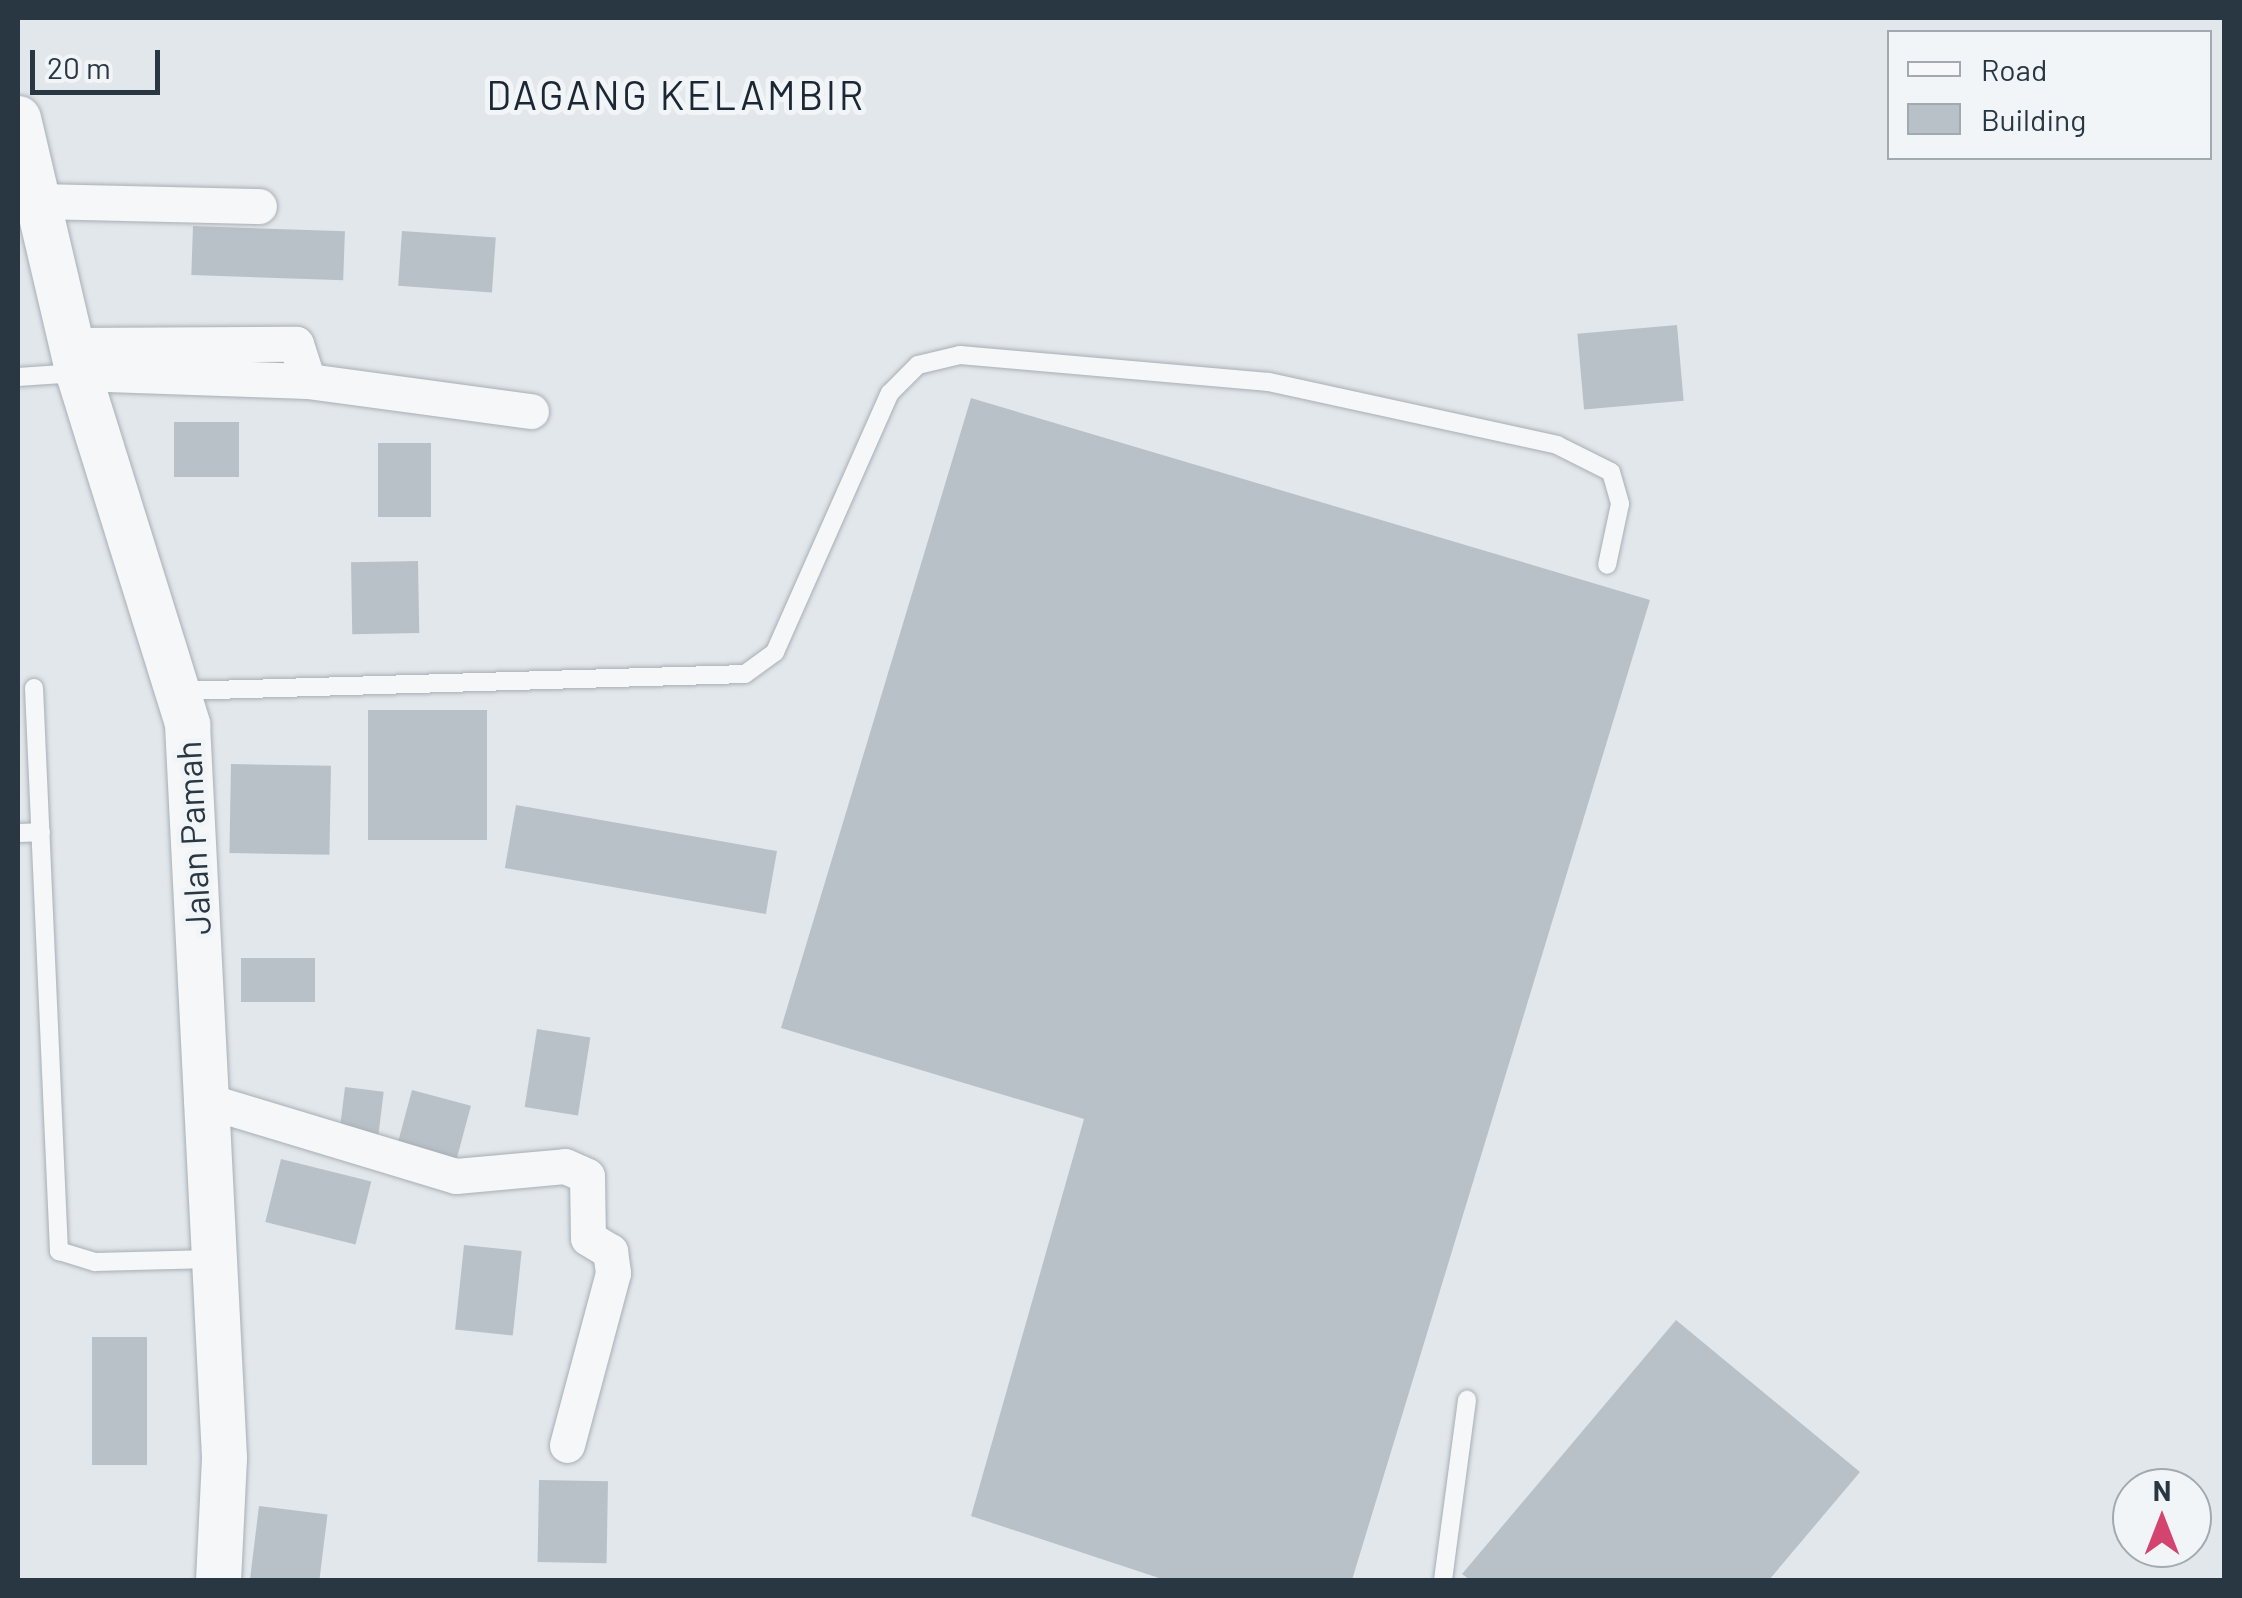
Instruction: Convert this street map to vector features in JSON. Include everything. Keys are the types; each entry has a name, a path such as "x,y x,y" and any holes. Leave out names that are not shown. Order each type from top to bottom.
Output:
{"street":[{"name":"Jalan Pamah","path":"18,118 32,227 180,691 191,758 201,1099 224,1458 218,1580"},
{"path":"32,227 259,206"},
{"path":"74,359 308,381 531,411"},
{"path":"201,1099 456,1176 565,1166 587,1176 588,1238 610,1250 613,1273 567,1445"}],"lane":[{"path":"180,691 745,674 775,652 890,393 918,366 960,356 1269,382 1557,444 1611,472 1620,504 1608,565"},
{"path":"18,377 74,359"},
{"path":"34,688 59,1250 95,1262 211,1259"},
{"path":"18,833 42,832"},
{"path":"1444,1580 1467,1400"}],"building":[{"path":"193,226 345,231 343,280 191,275"},
{"path":"402,231 496,238 492,292 398,286"},
{"path":"1677,325 1684,401 1584,409 1577,334"},
{"path":"971,398 1650,600 1352,1580 1165,1580 971,1516 1084,1119 781,1028"},
{"path":"174,422 239,422 239,477 174,477"},
{"path":"378,443 431,443 431,517 378,517"},
{"path":"418,561 419,633 352,634 351,562"},
{"path":"368,710 487,710 487,840 368,840"},
{"path":"231,764 331,766 329,855 229,853"},
{"path":"516,805 777,851 766,914 505,868"},
{"path":"241,958 315,958 315,1002 241,1002"},
{"path":"537,1029 590,1037 578,1115 525,1107"},
{"path":"345,1087 384,1092 378,1140 339,1136"},
{"path":"412,1090 471,1106 454,1169 395,1153"},
{"path":"281,1159 371,1181 356,1245 265,1222"},
{"path":"464,1245 522,1251 513,1336 455,1330"},
{"path":"1676,1320 1860,1472 1769,1580 1470,1580 1462,1574"},
{"path":"92,1337 147,1337 147,1465 92,1465"},
{"path":"539,1480 608,1481 607,1563 538,1562"},
{"path":"259,1506 327,1514 319,1580 250,1580"}],"district":[{"name":"DAGANG KELAMBIR","path":"676,94"}]}
